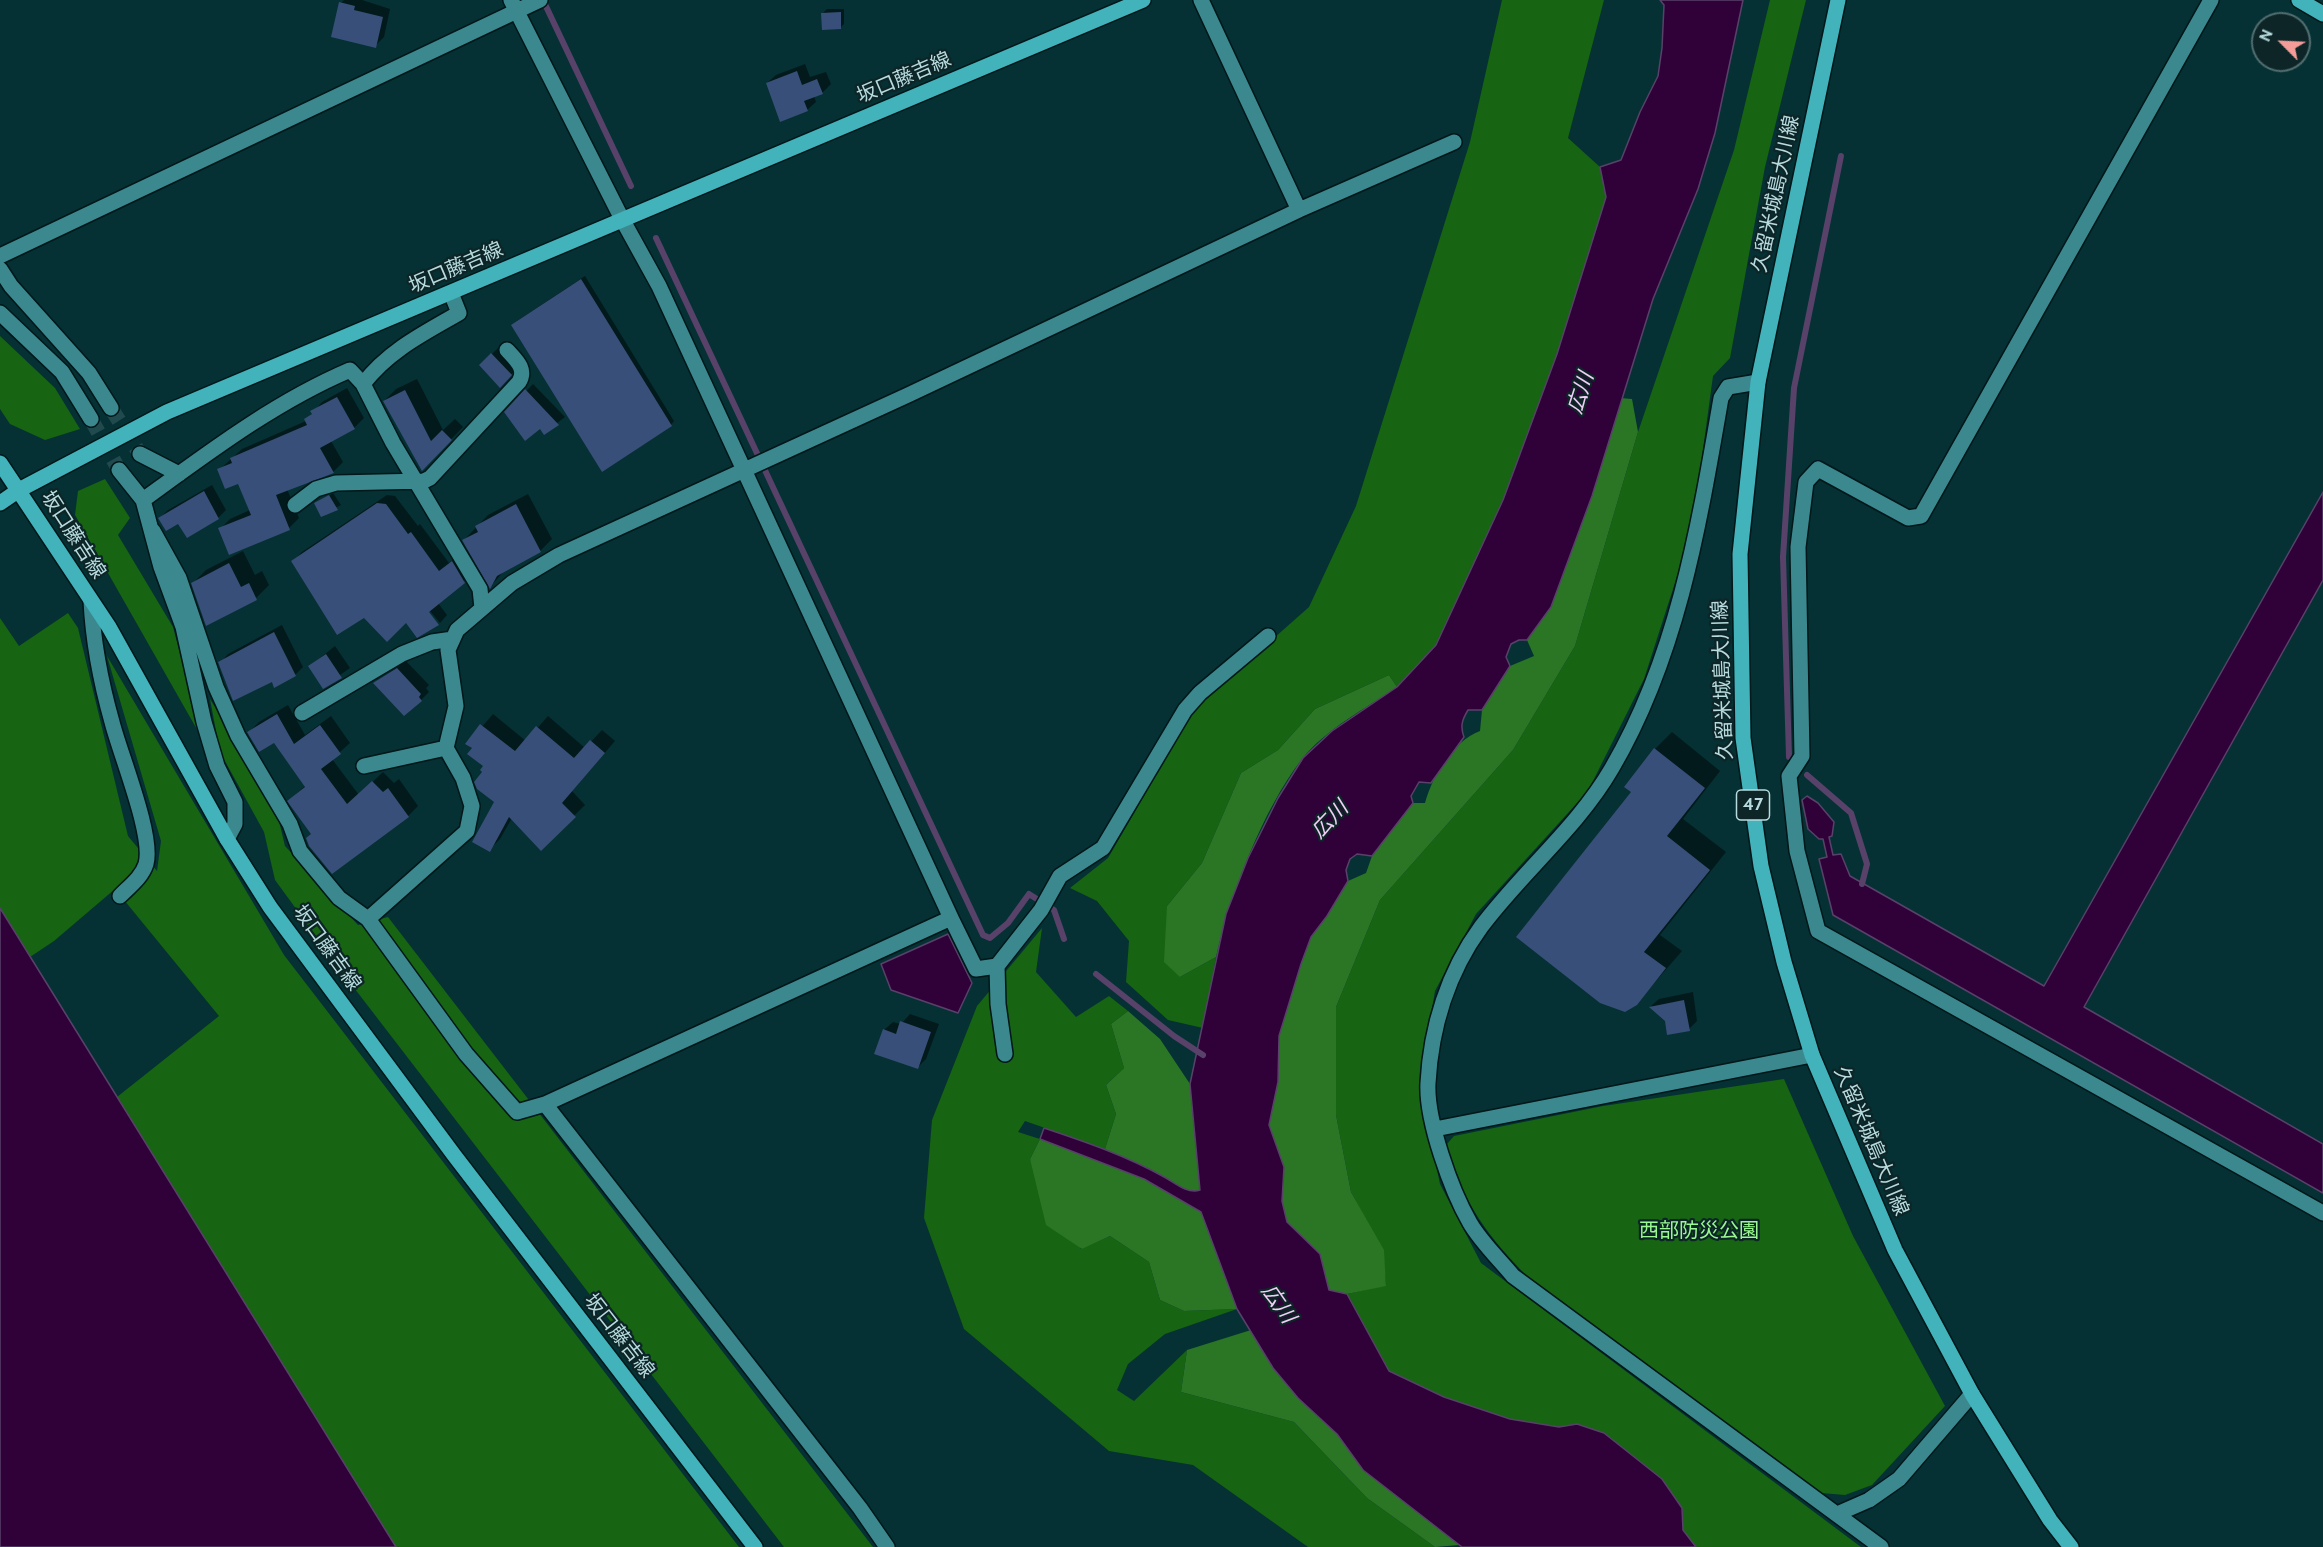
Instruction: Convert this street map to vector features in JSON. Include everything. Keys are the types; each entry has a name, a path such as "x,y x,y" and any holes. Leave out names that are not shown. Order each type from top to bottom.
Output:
{"main road":[{"name":"坂口藤吉線","path":"755,1547 447,1146 270,907 227,839 91,601 19,490 167,412 1143,0"},
{"name":"久留米城島大川線","path":"1838,0 1758,382 1740,554 1743,738 1761,866 1784,963 1812,1055 1895,1250 1972,1394 2049,1520 2071,1547"},
{"path":"2299,0 2323,14"},
{"path":"0,463 19,490 0,503"}],"street":[{"path":"0,256 514,6 540,0"},
{"path":"1201,0 1299,210"},
{"path":"2211,0 1921,516 1908,518 1818,469 1806,482 1798,547 1802,756 1789,776 1797,851 1818,931 2323,1213"},
{"path":"514,6 622,219 659,286 746,469 976,969 997,966"},
{"path":"368,919 467,831 472,806 463,778 446,748 456,706 448,651 457,630 512,583 560,555 1299,210 1454,142"},
{"path":"0,269 11,286 89,373 111,408"},
{"path":"363,384 377,366 411,340 459,313 451,293"},
{"path":"0,313 62,372 91,419"},
{"path":"295,505 316,489 336,483 416,482 430,478 523,376 522,368 507,350"},
{"path":"143,500 230,436 328,379 350,370 363,384 393,443 480,589 482,608"},
{"path":"1758,382 1728,387 1721,398 1705,493 1684,590 1656,680 1612,769 1583,810 1481,927 1459,961 1446,991 1436,1031 1428,1085 1435,1129 1450,1183 1471,1225 1513,1276 1881,1547"},
{"path":"140,454 179,474"},
{"path":"119,470 143,500 153,531 160,567 183,627 204,722 217,766 235,802 235,824 227,839"},
{"path":"153,531 179,578 216,687 238,736 280,806 300,851 339,898 368,919 466,1054 516,1112 545,1104 951,918"},
{"path":"91,601 92,632 111,721 146,836 146,863 137,880 120,896"},
{"path":"1005,1054 998,1004 997,966 1044,904 1060,876 1103,848 1185,710 1200,693 1268,636"},
{"path":"302,713 402,654 432,642 453,639"},
{"path":"364,766 446,748"},
{"path":"1435,1129 1812,1055"},
{"path":"545,1104 839,1480 887,1547"},
{"path":"1837,1514 1869,1500 1899,1479 1972,1394"}],"green space":[{"path":"1502,0 1604,0 1568,138 1600,167 1606,197 1557,354 1503,500 1436,645 1397,687 1389,675 1315,709 1278,750 1241,773 1202,863 1167,906 1180,977 1216,957 1203,1028 1168,1020 1126,982 1129,941 1097,901 1070,888 1108,858 1195,708 1309,607 1356,506 1470,142"},
{"path":"1770,0 1806,0 1765,167 1730,358 1713,376 1692,530 1644,679 1588,791 1476,914 1435,991 1419,1084 1440,1184 1481,1263 1861,1547 1696,1547 1683,1530 1682,1508 1577,1424 1560,1427 1510,1419 1444,1397 1389,1371 1347,1294 1386,1285 1383,1250 1351,1192 1336,1115 1336,1007 1380,900 1513,750 1575,646 1638,432 1734,150"},
{"path":"0,336 55,388 80,429 45,440 10,424 0,409"},
{"path":"1620,398 1632,399 1638,432 1575,646 1513,750 1380,900 1336,1007 1336,1115 1351,1192 1384,1250 1386,1286 1347,1294 1329,1290 1320,1254 1287,1222 1282,1201 1284,1167 1269,1125 1278,1082 1279,1036 1301,964 1311,937 1348,881 1366,873 1372,856 1413,803 1425,803 1433,781 1452,751 1480,731 1482,710 1510,666 1534,656 1527,640 1551,607 1592,496"},
{"path":"105,479 130,518 118,535 173,627 203,740 75,515 78,491"},
{"path":"68,613 78,628 128,836 157,871 161,841 107,656 284,955 739,1547 396,1547 117,1097 219,1016 115,889 54,941 30,957 0,908 0,618 19,646"},
{"path":"1389,675 1397,687 1322,738 1302,759 1287,780 1261,828 1239,880 1216,957 1180,977 1164,962 1167,906 1202,863 1241,773 1278,750 1315,709"},
{"path":"210,699 275,805 285,846 358,925 388,917 873,1547 784,1547 348,980 275,880 264,832 220,752"},
{"path":"1042,928 1036,972 1076,1017 1109,996 1128,1011 1111,1024 1124,1068 1106,1085 1116,1114 1105,1149 1025,1121 1018,1132 1040,1139 1030,1159 1081,1249 1110,1236 1149,1262 1160,1300 1184,1311 1237,1309 1165,1334 1128,1364 1117,1390 1134,1401 1187,1350 1181,1392 1294,1422 1367,1498 1435,1547 1308,1547 1193,1465 1109,1451 964,1329 924,1218 932,1120 977,1006"},
{"path":"1128,1011 1160,1039 1190,1084 1200,1190 1193,1192 1183,1188 1150,1169 1105,1149 1116,1114 1106,1085 1124,1068 1111,1024"},
{"name":"西部防災公園","path":"1784,1079 1853,1236 1945,1406 1872,1485 1845,1495 1821,1493 1531,1280 1490,1235 1479,1218 1460,1183 1447,1144 1454,1136 1603,1106"},
{"path":"1040,1139 1144,1179 1201,1211 1237,1309 1184,1311 1160,1300 1149,1262 1110,1236 1082,1249 1046,1225 1030,1159"},
{"path":"1251,1330 1273,1368 1298,1398 1337,1434 1363,1470 1459,1545 1435,1547 1367,1498 1294,1422 1181,1392 1187,1350"}],"water":[{"name":"広川","path":"1660,0 1743,0 1715,133 1698,189 1653,299 1592,496 1551,607 1527,640 1519,640 1511,644 1506,657 1510,666 1482,710 1468,710 1462,723 1464,737 1431,783 1419,782 1411,796 1413,803 1372,856 1357,854 1350,859 1346,870 1348,881 1311,937 1279,1036 1278,1082 1269,1125 1284,1167 1282,1201 1287,1222 1320,1254 1329,1290 1347,1294 1389,1371 1444,1397 1510,1419 1559,1427 1577,1424 1604,1433 1662,1479 1682,1508 1683,1530 1696,1547 1462,1547 1363,1470 1337,1434 1298,1398 1273,1368 1237,1309 1201,1212 1144,1179 1040,1139 1044,1128 1121,1156 1187,1190 1200,1190 1190,1084 1226,914 1248,858 1278,798 1303,758 1332,731 1397,687 1436,645 1503,500 1557,354 1606,197 1600,167 1621,160 1640,112 1658,76 1664,5"},
{"path":"2323,492 2323,580 2084,1007 2323,1144 2323,1193 1833,915 1819,859 1827,857 1823,839 1819,839 1808,829 1802,800 1807,796 1818,803 1834,822 1832,836 1829,837 1833,855 1841,854 1850,876 2044,986"},
{"path":"0,908 396,1547 0,1547"},
{"path":"948,934 972,983 958,1013 891,990 881,964"}],"building":[{"path":"339,2 355,6 354,10 383,17 376,48 331,37"},
{"path":"841,12 841,29 822,30 821,13"},
{"path":"797,71 802,85 817,79 823,94 804,101 808,111 780,122 766,83"},
{"path":"581,279 672,426 602,472 511,325"},
{"path":"491,353 512,375 500,388 479,365"},
{"path":"525,389 559,425 544,435 540,429 525,441 504,412"},
{"path":"405,390 431,441 442,430 452,440 422,471 383,401"},
{"path":"337,397 355,429 320,448 334,473 276,495 290,530 229,555 218,528 251,515 238,484 225,489 217,469 232,463 230,458 307,425 304,419 312,414 310,411"},
{"path":"204,491 219,519 187,538 178,524 166,531 158,518"},
{"path":"329,495 338,510 321,517 314,503"},
{"path":"377,503 386,504 408,534 411,532 439,571 452,561 465,583 429,612 439,625 417,638 406,623 387,642 364,618 337,635 291,561"},
{"path":"516,504 541,552 497,576 490,589 462,540 478,532 475,526"},
{"path":"229,563 241,587 249,583 257,600 206,626 191,583"},
{"path":"274,632 296,676 274,688 272,682 233,701 218,662"},
{"path":"326,654 342,678 323,689 308,666"},
{"path":"397,668 421,694 419,697 422,701 404,716 373,683"},
{"path":"277,714 294,744 320,725 341,754 321,769 347,804 372,781 383,792 388,788 409,817 332,874 309,846 306,838 311,834 287,801 305,787 274,743 259,752 247,732"},
{"path":"480,724 515,751 536,726 574,758 590,740 605,753 562,803 576,817 541,851 509,817 490,852 472,842 494,802 477,789 474,782 482,772 480,770 483,766 467,754 472,748 465,744"},
{"path":"1654,748 1705,788 1667,836 1710,870 1644,952 1666,968 1637,1005 1625,1012 1600,1003 1516,937 1631,792 1624,787"},
{"path":"1684,1000 1690,1031 1667,1035 1665,1021 1649,1007"},
{"path":"900,1021 931,1032 918,1069 874,1054 883,1029 896,1034"}],"waterway":[{"path":"543,0 631,186"},
{"path":"1789,757 1783,557 1794,388 1841,156"},
{"path":"656,238 983,935 990,938 1008,923 1029,894 1054,910 1064,939"},
{"path":"1807,775 1851,813 1867,864 1862,884"},
{"path":"1096,974 1174,1036 1203,1055"}],"tunnel":[{"path":"111,408 140,454"},
{"path":"91,419 119,470"}]}
